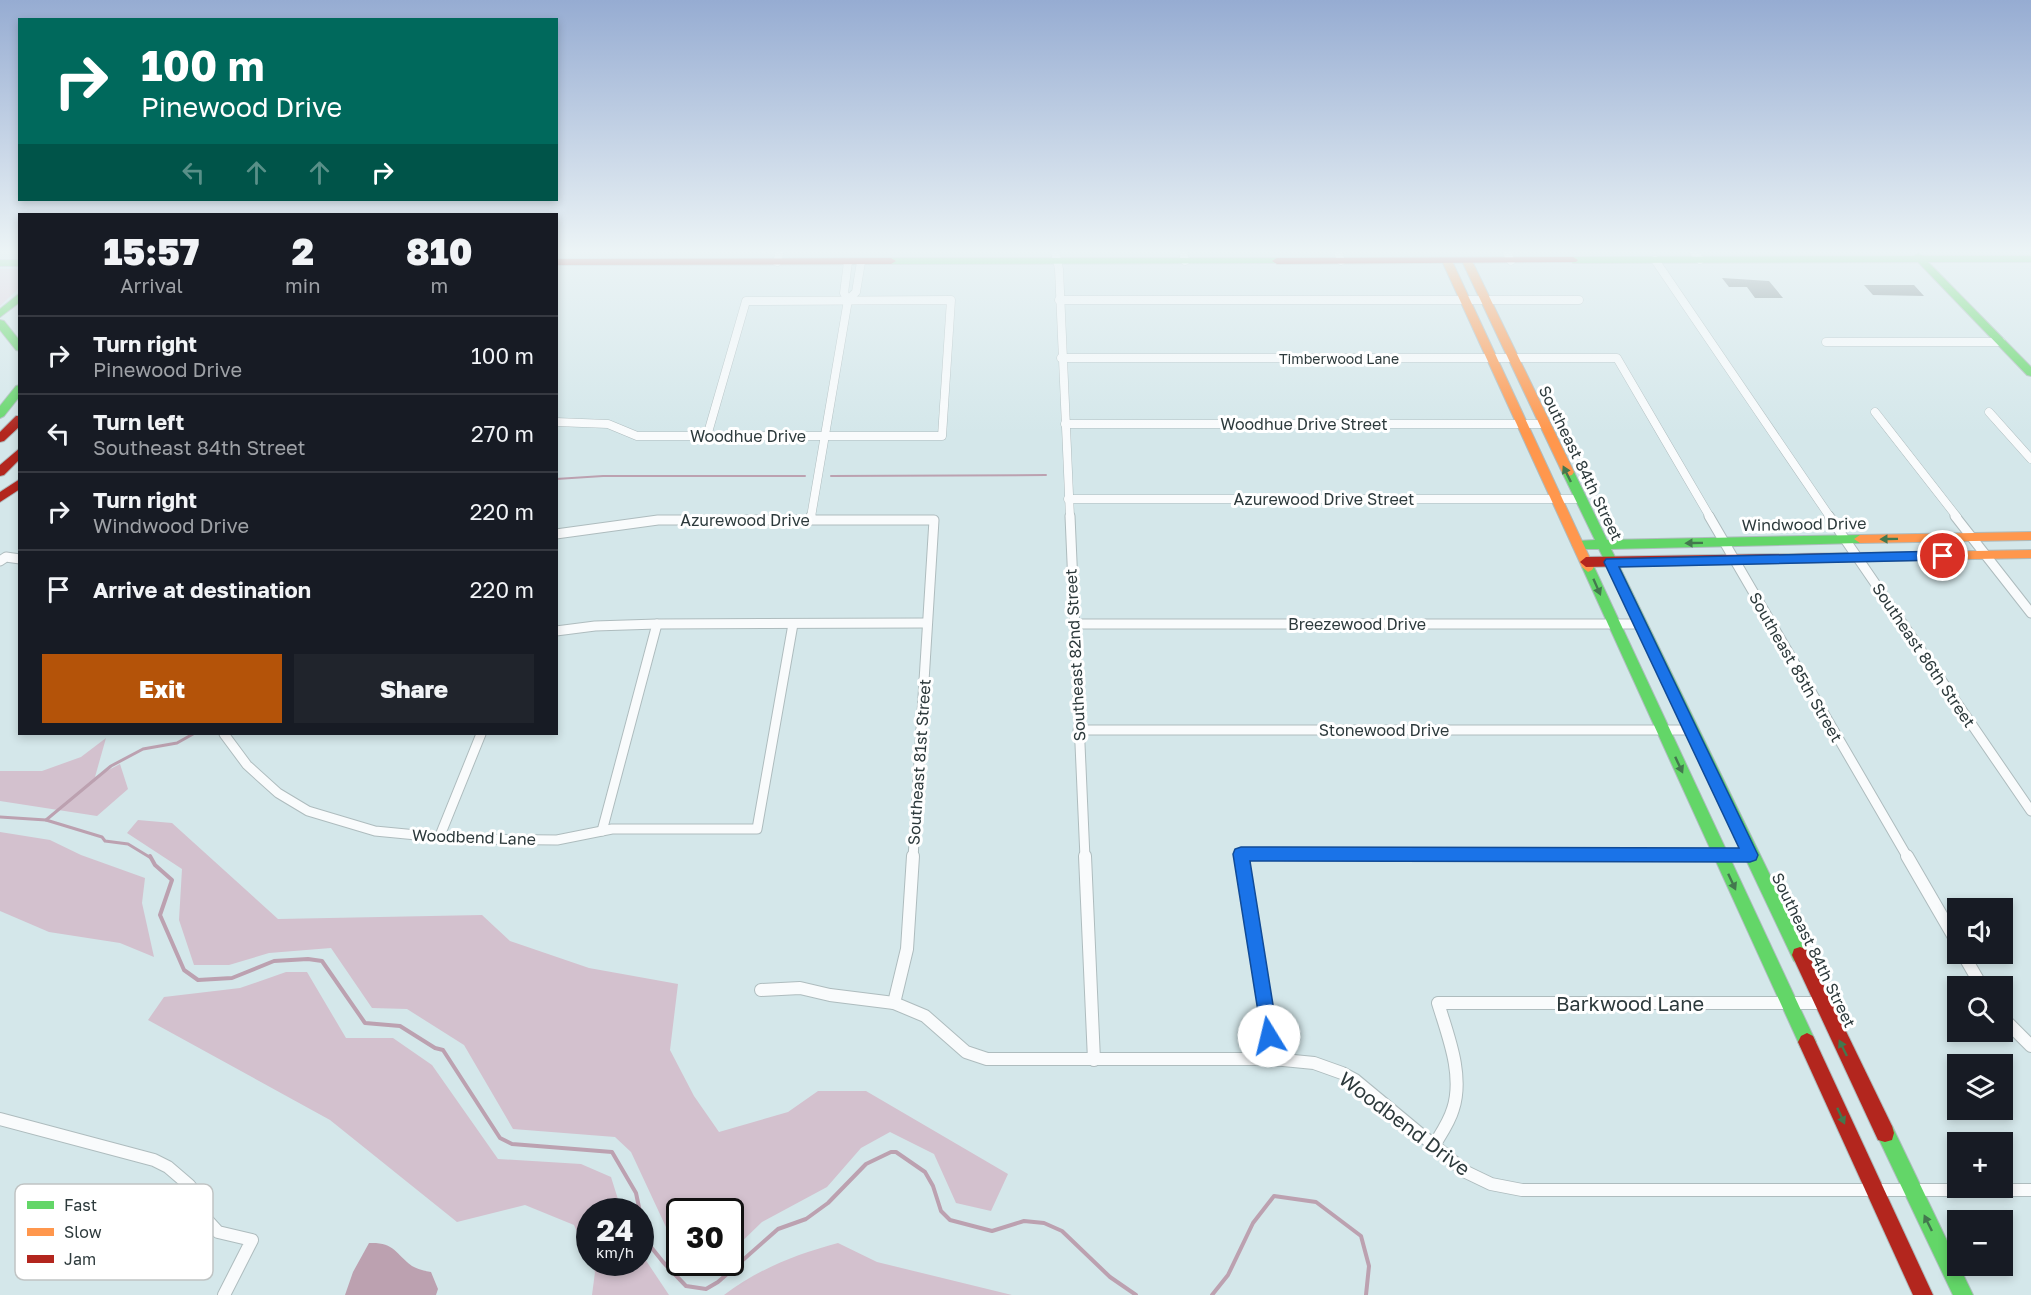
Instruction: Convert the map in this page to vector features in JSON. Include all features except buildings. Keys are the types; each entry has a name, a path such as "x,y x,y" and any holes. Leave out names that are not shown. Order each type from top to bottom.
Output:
{"main road":[{"path":"1471,311 1923,1295"},
{"name":"Southeast 84th Street","path":"1491,311 1963,1295"},
{"path":"1971,311 2031,373"},
{"path":"0,323 18,346"},
{"path":"0,414 18,391"},
{"path":"0,438 18,421"},
{"path":"0,472 18,454"},
{"path":"0,498 18,484"},
{"name":"Windwood Drive","path":"1578,545 2031,536"},
{"name":"Windwood Drive","path":"1586,562 2031,554"}],"street":[{"path":"707,436 743,311"},
{"path":"810,520 846,311"},
{"name":"Woodhue Drive","path":"558,422 608,423 637,436 942,436 950,311"},
{"name":"Southeast 82nd Street","path":"1059,311 1094,1060"},
{"name":"Southeast 86th Street","path":"1690,311 2031,811"},
{"path":"1826,342 2001,342"},
{"name":"Timberwood Lane","path":"1061,358 1617,358"},
{"name":"Southeast 85th Street","path":"1617,358 1947,926"},
{"path":"1875,412 2031,613"},
{"path":"1989,412 2031,459"},
{"name":"Woodhue Drive Street","path":"1065,424 1544,424"},
{"name":"Azurewood Drive Street","path":"1068,499 1580,499"},
{"name":"Azurewood Drive","path":"558,534 658,520 934,520"},
{"name":"Southeast 81st Street","path":"894,1003 907,949 934,520"},
{"path":"0,561 6,557 18,559"},
{"path":"558,631 595,626 657,624 927,623"},
{"path":"602,831 657,624"},
{"name":"Woodbend Lane","path":"225,735 247,765 278,794 308,811 362,828 439,838 557,840 628,828 757,829 793,624"},
{"name":"Breezewood Drive","path":"1074,624 1640,624"},
{"name":"Stonewood Drive","path":"1078,730 1691,730"},
{"path":"439,838 481,735"},
{"path":"1273,1059 1241,854 1750,855"},
{"name":"Woodbend Drive","path":"761,990 800,988 830,995 894,1003 925,1016 966,1052 976,1057 999,1060 1273,1059 1314,1063 1342,1073 1369,1092 1466,1172 1491,1184 1522,1190 2031,1190"},
{"name":"Barkwood Lane","path":"1433,1147 1453,1109 1456,1095 1454,1062 1438,1003 1821,1003"},
{"path":"2013,1028 2031,1046"},
{"path":"0,1119 154,1160 168,1167 188,1184"},
{"path":"213,1227 218,1232 252,1240 224,1295"}],"shaded area":[{"path":"106,738 95,777 120,764 128,789 97,816 0,801 0,771 42,771 81,757"},
{"path":"138,820 172,823 278,919 482,915 510,941 589,968 678,984 670,1050 694,1096 719,1132 788,1112 818,1091 866,1091 1008,1174 991,1211 956,1203 934,1154 890,1132 861,1148 827,1187 762,1222 744,1239 744,1198 666,1198 666,1227 631,1152 615,1137 513,1129 464,1045 407,1009 372,1008 331,948 269,953 229,965 194,965 179,920 182,869 127,833"},
{"path":"0,832 50,840 81,855 145,878 142,903 154,957 120,943 49,932 0,911"},
{"path":"286,972 307,972 346,1038 393,1038 432,1065 498,1159 581,1164 611,1177 618,1198 576,1198 576,1230 574,1225 525,1205 457,1222 330,1120 148,1020 164,997 240,988"},
{"path":"369,1243 389,1246 412,1266 431,1272 438,1289 436,1295 345,1295 353,1272"},
{"path":"838,1243 877,1262 1012,1295 724,1295 750,1277 778,1263"},
{"path":"654,1272 669,1295 592,1295 594,1276 654,1276"}],"waterway":[{"path":"831,476 1046,475"},
{"path":"558,479 603,476 805,476"},
{"path":"46,820 111,766 143,749 177,743 191,735"},
{"path":"0,817 46,820"},
{"path":"46,820 102,837 105,841 128,844 151,858"},
{"path":"150,856 155,865 172,880 160,915 184,970 198,980 232,978 274,961 308,959 322,961 365,1023 400,1026 435,1048 443,1050 500,1138 512,1144 612,1152 637,1198"},
{"path":"654,1251 686,1286 706,1289 718,1282 778,1229 806,1219 828,1203 866,1164 891,1152 896,1152 925,1172 933,1186 941,1211 950,1220 992,1231 1024,1221 1044,1223 1062,1231 1110,1277 1136,1295"},
{"path":"1212,1295 1228,1275 1253,1223 1274,1196 1316,1202 1361,1236 1369,1266 1366,1295"}],"traffic: fast":[{"path":"1971,311 2031,373"},
{"path":"0,323 18,346"},
{"path":"0,414 18,391"},
{"path":"1568,472 1800,955"},
{"path":"1578,545 1860,539"},
{"path":"1588,567 1807,1042"},
{"path":"1885,1133 1963,1295"}],"traffic: slow":[{"path":"1470,311 1588,567"},
{"path":"1491,311 1568,472"},
{"path":"1860,539 2031,536"},
{"path":"1920,556 2031,554"}],"traffic: jam":[{"path":"0,438 18,421"},
{"path":"0,472 18,454"},
{"path":"0,498 18,484"},
{"path":"1586,562 1920,556"},
{"path":"1800,955 1885,1133"},
{"path":"1807,1042 1923,1295"}],"route":[{"path":"1269,1036 1241,854 1750,855 1610,562 1943,556"}]}
